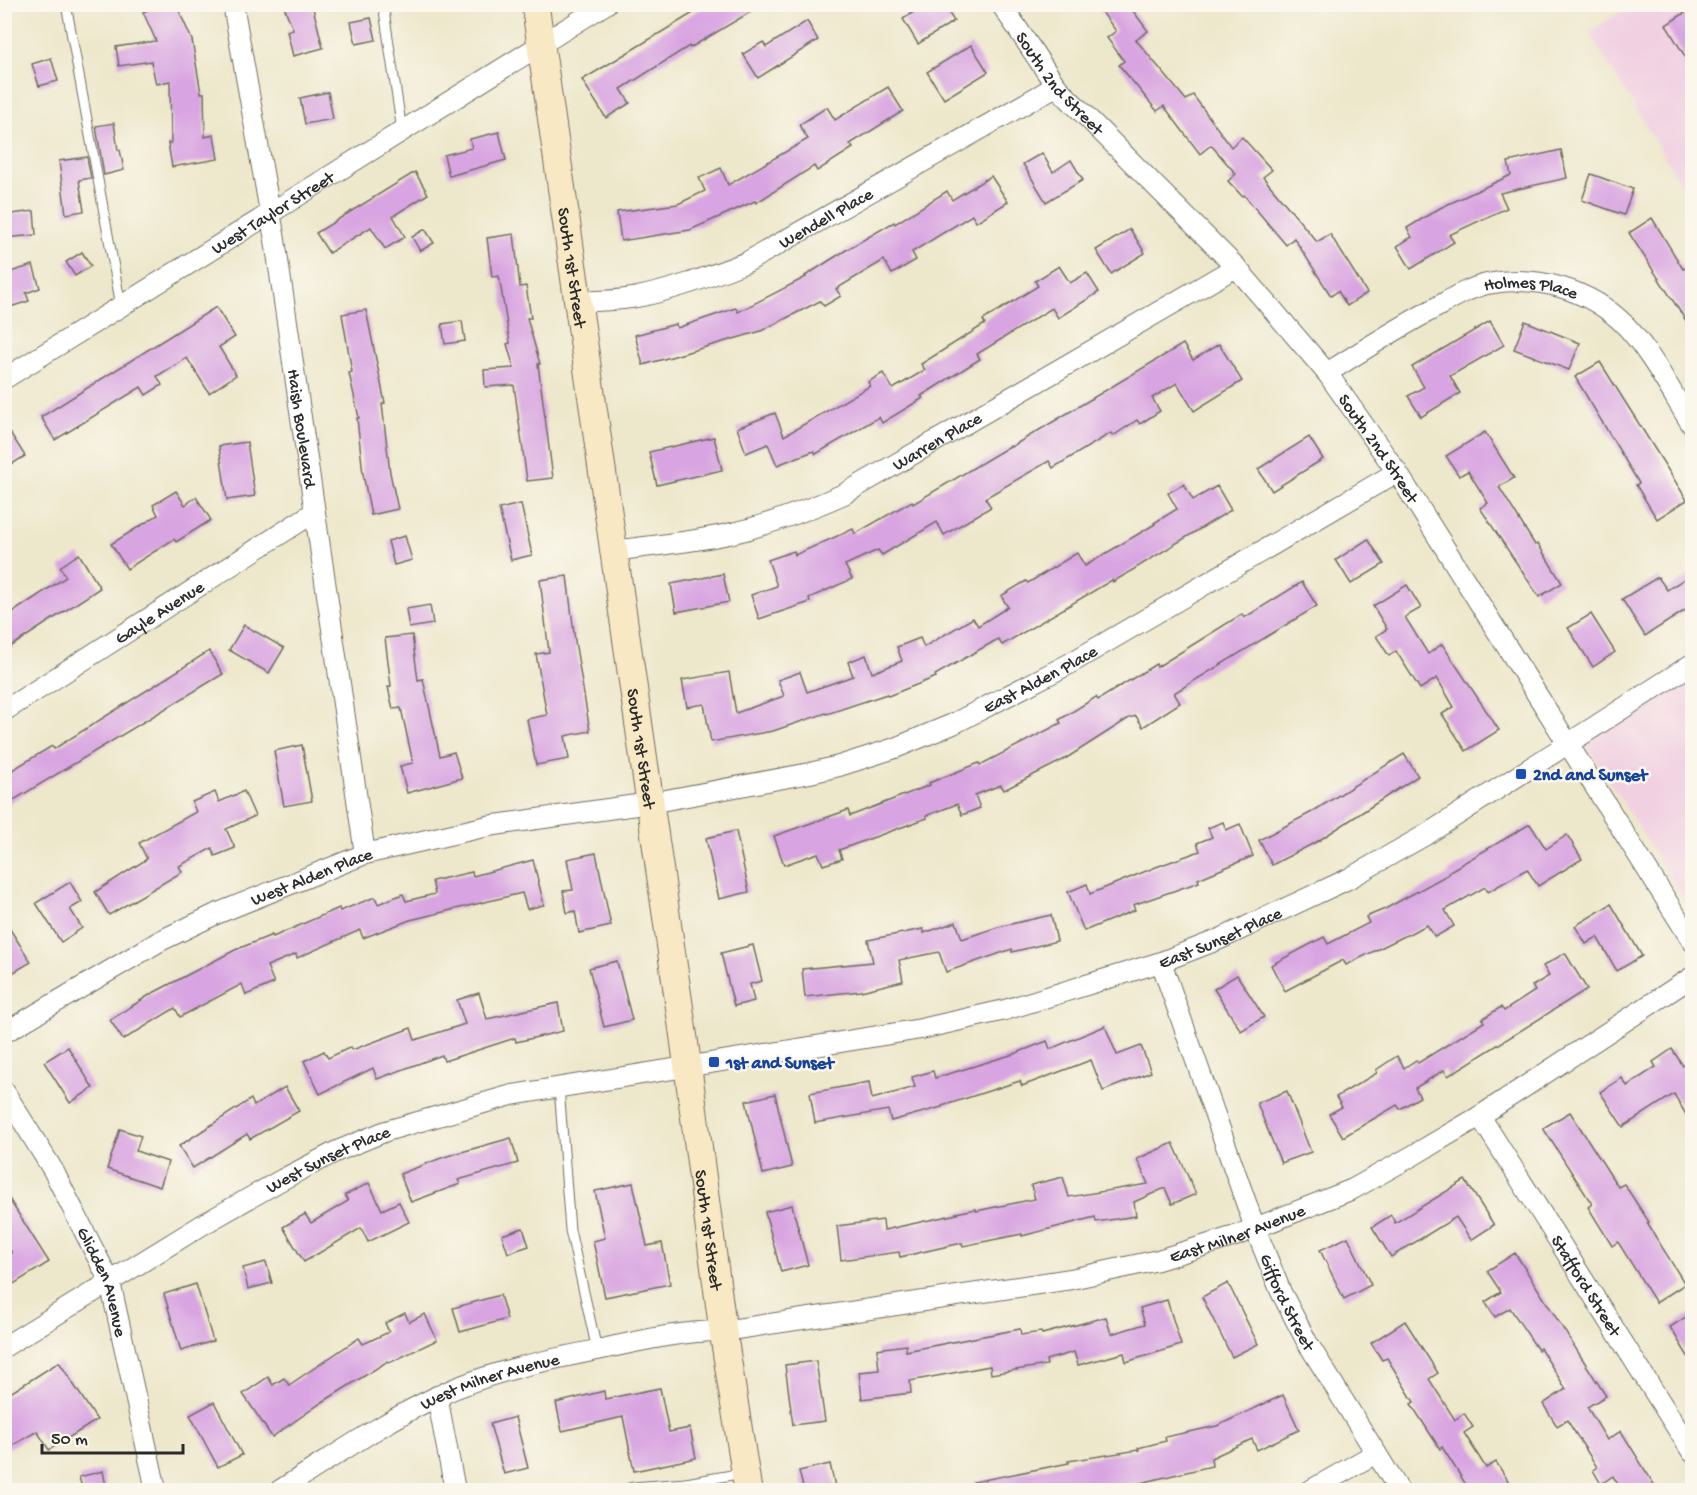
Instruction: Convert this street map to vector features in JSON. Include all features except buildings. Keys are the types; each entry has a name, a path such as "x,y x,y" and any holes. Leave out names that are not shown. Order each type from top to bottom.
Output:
{"street":[{"name":"Haish Boulevard","path":"233,4 270,213 365,854"},
{"name":"South 1st Street","path":"535,4 688,1067 723,1330 747,1481"},
{"name":"West Taylor Street","path":"4,379 606,4"},
{"name":"South 2nd Street","path":"1001,4 1056,86 1236,267 1327,373 1397,472 1692,941"},
{"name":"Wendell Place","path":"577,302 630,298 659,292 706,278 747,262 1056,86"},
{"name":"Warren Place","path":"613,551 700,539 743,530 828,501 855,488 1236,267"},
{"name":"Holmes Place","path":"1327,373 1407,323 1464,292 1488,284 1539,282 1584,295 1610,312 1627,327 1642,346 1692,425"},
{"name":"East Alden Place","path":"650,802 839,766 896,747 953,724 1069,664 1397,472"},
{"name":"Gayle Avenue","path":"4,711 314,513"},
{"name":"East Sunset Place","path":"688,1067 921,1029 1005,1010 1161,962 1220,939 1348,879 1429,833 1692,664"},
{"name":"West Alden Place","path":"4,1033 160,941 226,909 365,854 488,826 650,802"},
{"name":"Gifford Street","path":"1161,962 1255,1228 1281,1292 1307,1342 1399,1491"},
{"name":"East Milner Avenue","path":"723,1330 1071,1279 1158,1260 1255,1228 1353,1189 1480,1116 1692,977"},
{"name":"West Sunset Place","path":"4,1347 283,1179 335,1152 386,1131 512,1095 688,1067"},
{"name":"Glidden Avenue","path":"4,1091 53,1170 110,1282 156,1491"},
{"name":"Stafford Street","path":"1480,1116 1692,1452"},
{"name":"West Milner Avenue","path":"280,1491 437,1396 488,1377 547,1360 679,1333 723,1330"},
{"path":"437,1396 455,1491"},
{"path":"1311,1491 1376,1453"}],"lane":[{"path":"66,4 121,307"},
{"path":"383,4 402,131"},
{"path":"559,1087 570,1230 597,1350"},
{"path":"624,1491 633,1487 747,1481"},
{"path":"677,1491 686,1483"}],"shaded area":[{"path":"1632,5 1692,5 1692,202 1589,32"},
{"path":"1692,675 1692,912 1586,744"}],"place":[{"name":"2nd and Sunset","path":"1521,774"},
{"name":"1st and Sunset","path":"714,1062"}]}
